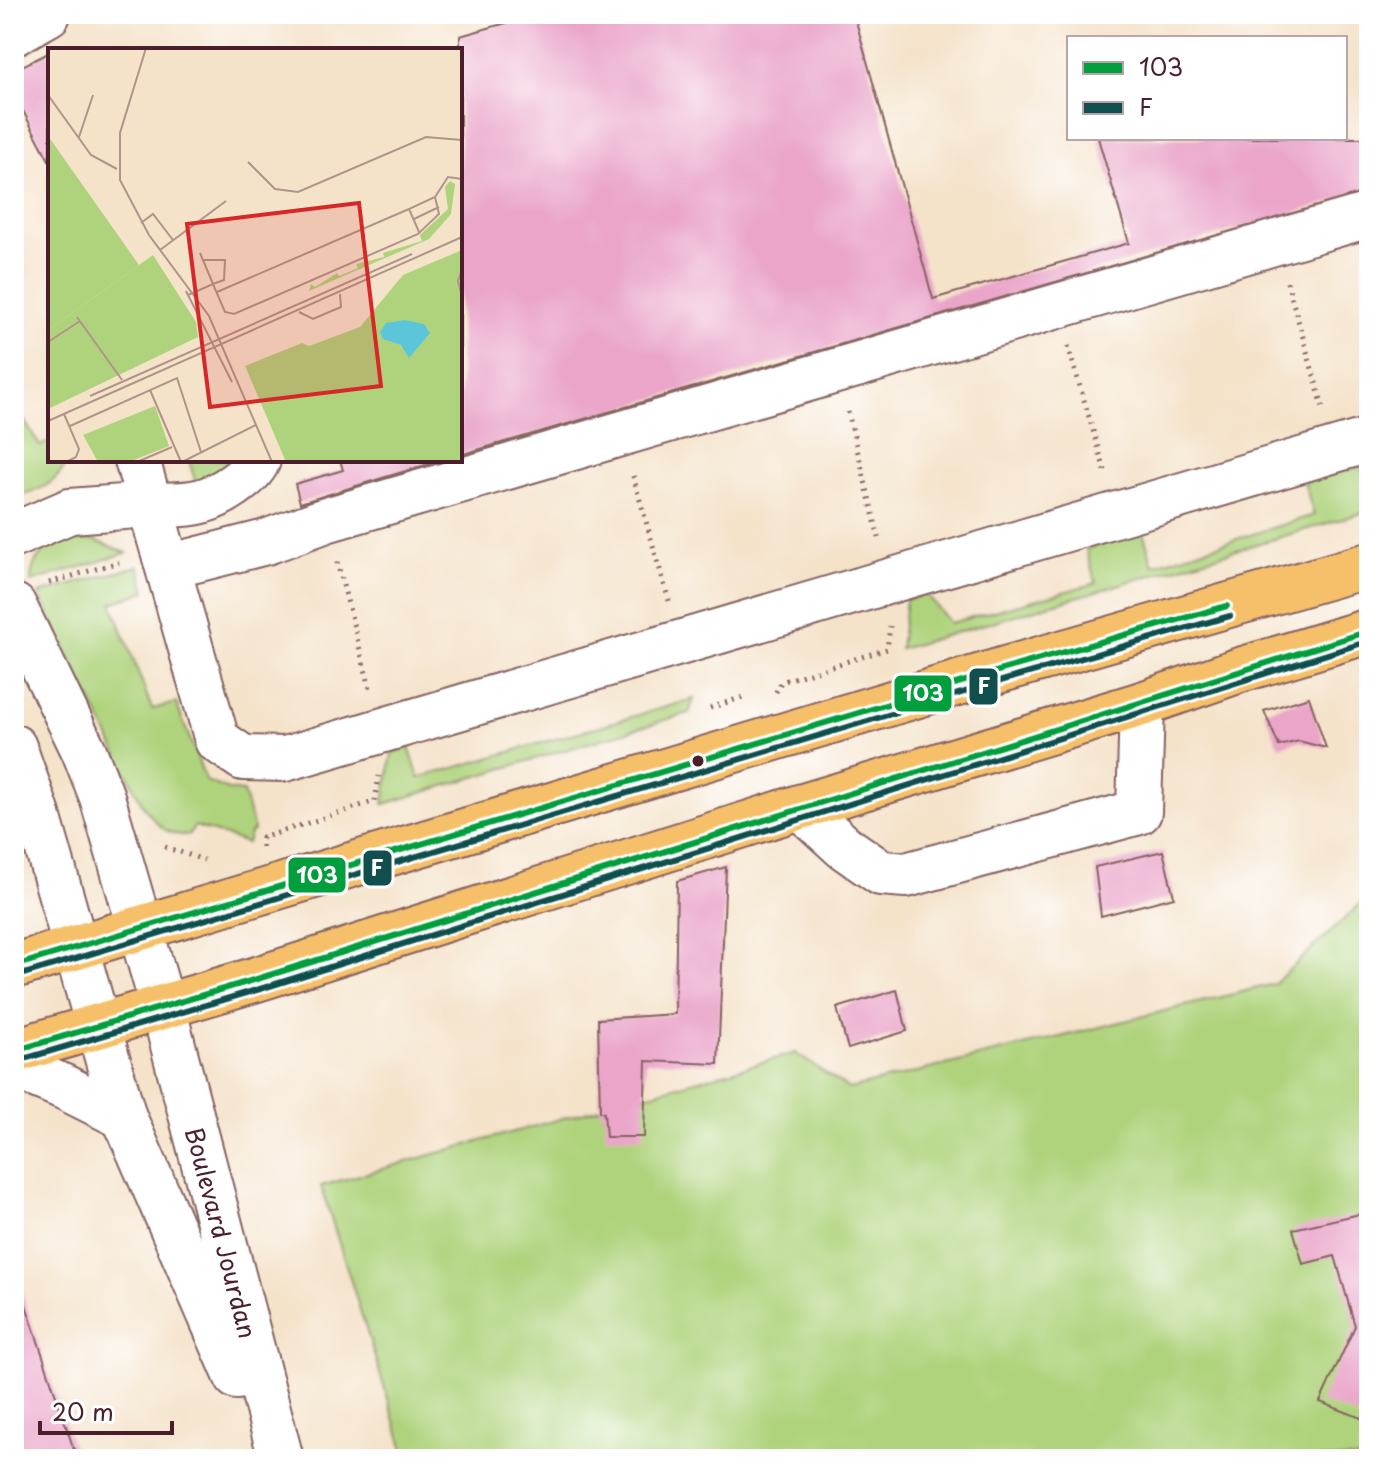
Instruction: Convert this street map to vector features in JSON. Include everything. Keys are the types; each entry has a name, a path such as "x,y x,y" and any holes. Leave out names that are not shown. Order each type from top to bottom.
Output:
{"main road":[{"path":"14,966 1005,669 1369,565"},
{"path":"14,1051 1142,704 1369,631"}],"street":[{"path":"14,33 48,14"},
{"path":"168,567 266,542 326,520 1369,215"},
{"path":"138,462 217,740 243,758 285,759 1352,445"},
{"path":"14,535 70,511 201,502 239,481 257,462"},
{"name":"Boulevard Jourdan","path":"14,606 89,763 102,797 163,1007 281,1459"},
{"path":"800,807 844,847 881,873 906,875 1139,812 1142,704"},
{"name":"Boulevard Jourdan","path":"14,747 38,815 124,1117 272,1459"},
{"path":"14,1066 124,1117"}],"path":[{"path":"1275,244 1352,445"},
{"path":"1056,305 1118,515"},
{"path":"620,434 680,641"},
{"path":"262,855 262,838 375,801 384,750 381,732 326,520"},
{"path":"165,847 208,862"}],"green space":[{"path":"14,404 40,446 48,442 48,462 67,462 53,481 14,499"},
{"path":"190,462 240,462 198,491"},
{"path":"1361,466 1369,492 1369,511 900,649 906,600 926,594 950,623 1096,583 1086,549 1143,532 1153,565 1314,515 1304,482"},
{"path":"94,540 127,553 31,582 37,560 51,547 72,541"},
{"path":"139,566 146,591 112,603 152,709 176,703 206,781 243,792 254,830 247,843 195,826 188,835 180,835 167,831 151,816 142,804 39,594"},
{"path":"694,699 689,713 384,804 392,753 409,747 419,778"},
{"path":"1369,896 1369,1459 407,1459 321,1186 795,1053 849,1089 1274,984"}],"building":[{"path":"538,14 854,14 933,299 1129,243 1099,140 1369,138 1369,191 462,454 460,36"},
{"path":"48,53 48,158 14,94 14,70"},
{"path":"341,462 435,462 300,503 295,484 343,470"},
{"path":"1309,697 1326,748 1299,741 1279,746 1264,711"},
{"path":"1163,851 1174,897 1101,916 1095,867"},
{"path":"726,867 718,1064 646,1061 644,1137 606,1137 604,1113 600,1112 598,1019 675,1014 677,881"},
{"path":"897,990 907,1031 848,1049 837,1008"},
{"path":"1360,1214 1369,1258 1369,1421 1320,1402 1355,1326 1335,1256 1303,1264 1293,1229"},
{"path":"21,1290 77,1459 14,1459 14,1291"}],"transit line":[{"name":"103","path":"14,966 1005,669 1227,606"},
{"name":"F","path":"17,976 1008,679 1230,616"},
{"name":"103","path":"14,1051 257,979 1369,631"},
{"name":"F","path":"17,1061 260,989 1369,641"}]}
